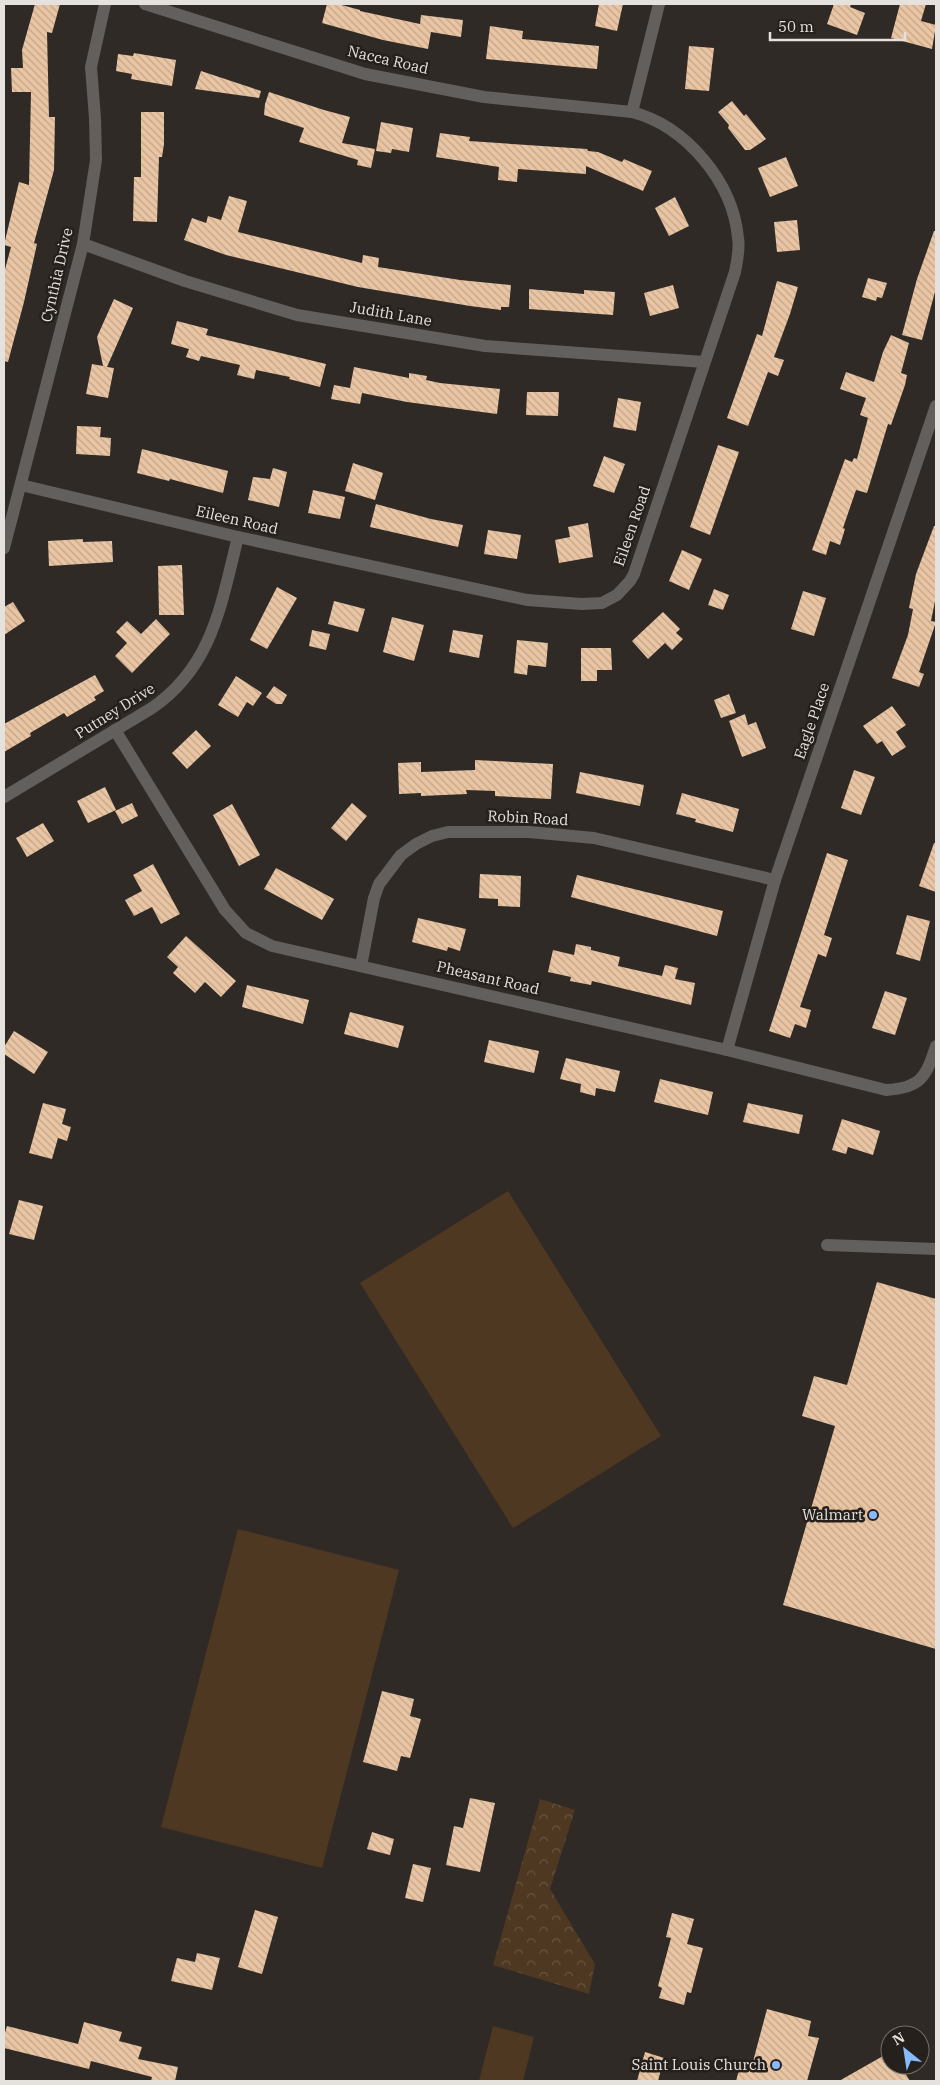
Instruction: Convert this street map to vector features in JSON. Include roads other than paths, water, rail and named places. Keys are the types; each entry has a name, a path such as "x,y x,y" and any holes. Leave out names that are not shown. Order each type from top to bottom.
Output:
{"street":[{"name":"Cynthia Drive","path":"4,548 83,244 96,160 91,67 105,4"},
{"name":"Nacca Road","path":"144,4 365,74 484,97 632,112"},
{"path":"632,112 659,4"},
{"name":"Eileen Road","path":"21,485 238,537 527,600 582,604 602,603 617,595 630,582 634,574 704,362 729,293 735,272 739,240 734,213 722,186 692,148 657,120 632,112"},
{"name":"Judith Lane","path":"83,244 185,281 297,315 485,346 704,362"},
{"name":"Eagle Place","path":"727,1050 775,880 936,406"},
{"name":"Putney Drive","path":"4,797 164,700 182,683 208,644 216,623 238,537"},
{"name":"Pheasant Road","path":"115,730 225,910 246,933 272,946 727,1050 886,1090 904,1089 915,1084 929,1067 936,1046"},
{"name":"Robin Road","path":"361,966 374,898 379,884 401,855 416,844 432,836 448,832 529,832 594,838 775,880"},
{"path":"826,1245 936,1249"}],"place":[{"name":"Walmart","path":"873,1515"},
{"name":"Saint Louis Church","path":"776,2065"}]}
